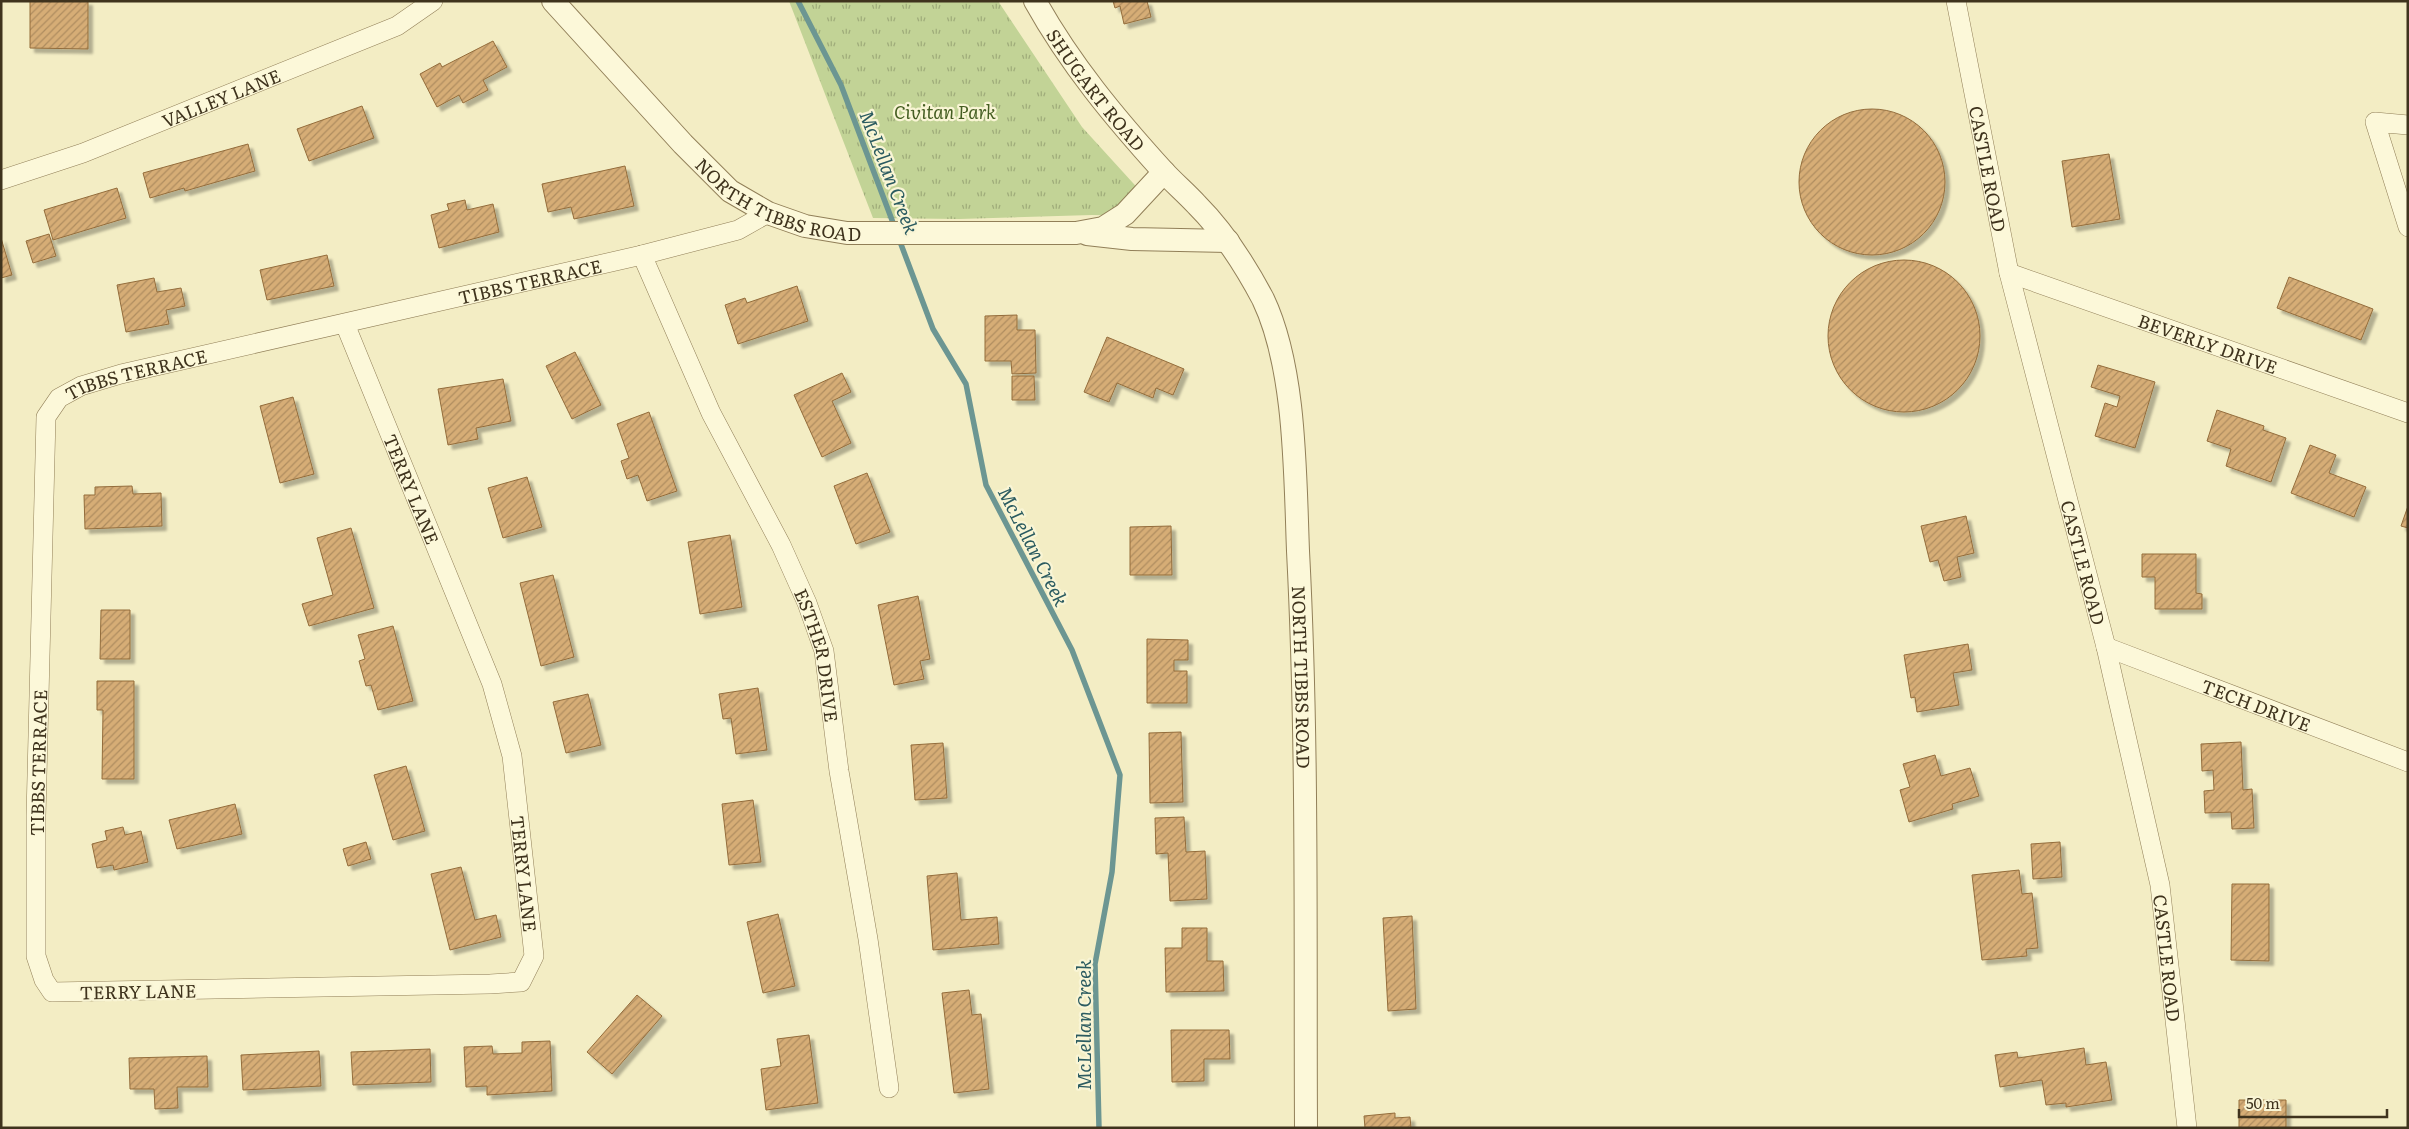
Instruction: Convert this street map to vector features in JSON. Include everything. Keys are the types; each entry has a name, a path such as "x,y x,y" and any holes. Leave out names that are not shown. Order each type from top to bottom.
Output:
{"street":[{"name":"VALLEY LANE","path":"1,180 83,153 397,26 433,1"},
{"name":"NORTH TIBBS ROAD","path":"552,1 683,144 730,191 768,213 805,226 847,233 1076,233 1132,239 1228,241"},
{"name":"SHUGART ROAD","path":"1035,1 1055,37 1084,78 1164,172"},
{"name":"CASTLE ROAD","path":"1956,1 2009,273 2106,647 2160,885 2187,1128"},
{"path":"2408,125 2375,122 2408,227"},
{"name":"NORTH TIBBS ROAD","path":"1076,233 1103,228 1125,214 1164,172 1199,206 1228,241 1264,303 1276,334 1294,450 1304,681 1306,1128"},
{"name":"TIBBS TERRACE","path":"52,992 44,980 36,956 36,806 46,417 59,398 89,384 121,374 642,256 738,230 768,213"},
{"name":"ESTHER DRIVE","path":"642,256 711,413 808,603 824,651 839,771 868,939 889,1088"},
{"name":"BEVERLY DRIVE","path":"2009,273 2408,413"},
{"name":"TERRY LANE","path":"52,992 521,982 534,956 512,756 492,684 345,324"},
{"name":"TECH DRIVE","path":"2106,647 2408,762"}],"green space":[{"name":"Civitan Park","path":"789,1 998,1 1082,127 1143,194 1140,216 1092,215 959,219 873,218"}],"building":[{"path":"30,1 88,1 88,49 30,48"},
{"path":"1113,1 1147,1 1151,17 1124,24 1120,6 1115,8"},
{"path":"493,41 507,67 483,80 488,90 463,103 459,95 437,107 420,74 440,63 442,67"},
{"path":"362,106 374,138 309,161 297,129"},
{"path":"1872,109 1900,115 1923,131 1939,154 1945,182 1939,210 1923,233 1900,249 1872,255 1844,249 1821,233 1805,210 1799,182 1805,154 1821,131 1844,115"},
{"path":"248,144 255,171 185,191 184,188 150,198 143,173"},
{"path":"2109,154 2120,219 2072,227 2062,161"},
{"path":"625,166 634,206 574,219 571,207 548,212 542,184"},
{"path":"117,188 126,218 53,240 44,210"},
{"path":"465,200 467,210 493,204 499,232 439,248 431,215 449,210 447,204"},
{"path":"49,234 56,256 33,263 26,241"},
{"path":"1,238 12,275 1,278"},
{"path":"327,255 334,286 267,300 260,270"},
{"path":"1904,260 1919,261 1933,266 1958,282 1974,307 1979,321 1979,351 1974,365 1958,390 1933,406 1919,411 1904,412 1889,411 1875,406 1850,390 1834,365 1829,351 1828,336 1829,321 1834,307 1850,282 1875,266 1889,261"},
{"path":"2289,277 2373,309 2361,340 2277,308"},
{"path":"154,278 157,292 181,288 185,306 166,310 169,324 126,332 117,285"},
{"path":"797,286 808,321 738,344 725,305 745,298 747,303"},
{"path":"1017,315 1017,330 1035,330 1036,373 1012,374 1011,361 985,361 985,316"},
{"path":"1107,337 1184,369 1173,395 1156,388 1153,398 1117,383 1109,402 1084,392"},
{"path":"575,352 601,405 572,419 546,366"},
{"path":"2098,365 2155,382 2135,448 2095,436 2105,403 2117,407 2120,396 2091,387"},
{"path":"842,373 851,392 832,401 851,443 822,457 794,395"},
{"path":"1012,376 1034,376 1035,400 1012,400"},
{"path":"503,379 511,421 476,428 478,439 448,445 438,389"},
{"path":"293,397 314,474 280,483 260,406"},
{"path":"2217,410 2264,426 2263,430 2286,438 2271,482 2226,466 2231,449 2207,441"},
{"path":"649,412 677,491 647,501 638,475 627,479 621,461 629,458 617,424"},
{"path":"2310,445 2336,455 2329,473 2366,487 2354,517 2291,493"},
{"path":"867,473 890,532 856,544 834,486"},
{"path":"527,477 542,527 503,538 488,488"},
{"path":"132,486 133,494 161,493 162,526 85,529 84,495 95,495 95,487"},
{"path":"2408,506 2408,528 2401,526"},
{"path":"1966,516 1974,553 1957,557 1961,577 1944,581 1938,560 1930,562 1921,526"},
{"path":"1171,526 1172,575 1130,575 1130,527"},
{"path":"351,528 374,608 309,626 302,604 333,595 317,538"},
{"path":"730,535 742,607 700,614 688,542"},
{"path":"2142,554 2196,554 2196,593 2202,594 2202,609 2155,609 2155,577 2142,577"},
{"path":"553,575 574,657 541,666 520,583"},
{"path":"918,596 930,659 920,661 924,679 894,685 878,605"},
{"path":"101,610 130,610 130,659 100,659"},
{"path":"393,626 413,701 378,710 371,685 366,686 359,661 365,659 358,635"},
{"path":"1147,639 1188,640 1188,660 1174,660 1174,671 1187,671 1187,703 1147,703"},
{"path":"1968,644 1972,670 1953,673 1959,705 1917,712 1915,697 1911,698 1904,655"},
{"path":"97,681 134,681 134,779 102,779 103,710 97,710"},
{"path":"758,688 767,750 736,754 731,718 723,719 719,694"},
{"path":"588,694 601,745 566,753 553,702"},
{"path":"1181,732 1183,802 1150,803 1149,733"},
{"path":"2241,742 2243,790 2252,789 2254,828 2232,829 2231,812 2205,813 2204,791 2214,790 2213,770 2202,771 2201,744"},
{"path":"943,743 947,798 915,800 911,745"},
{"path":"1935,755 1941,776 1970,768 1979,796 1952,804 1953,809 1909,822 1900,790 1910,787 1903,764"},
{"path":"406,766 425,831 393,840 374,775"},
{"path":"753,800 761,862 729,865 722,804"},
{"path":"235,804 242,834 177,849 169,820"},
{"path":"1184,817 1186,852 1205,851 1207,899 1170,901 1168,853 1156,854 1155,818"},
{"path":"123,827 125,835 141,831 148,862 114,870 113,865 97,868 92,844 107,840 105,831"},
{"path":"366,842 371,859 348,866 343,849"},
{"path":"2060,842 2062,877 2033,879 2031,844"},
{"path":"461,867 475,920 496,915 501,937 450,950 431,874"},
{"path":"2019,870 2022,894 2032,893 2038,948 2026,949 2027,956 1982,960 1972,875"},
{"path":"957,873 961,920 997,917 999,944 933,950 927,876"},
{"path":"2232,884 2269,884 2269,961 2231,960"},
{"path":"778,914 795,986 763,993 747,922"},
{"path":"1412,916 1416,1009 1388,1011 1383,918"},
{"path":"1182,928 1207,928 1207,961 1223,961 1224,991 1166,992 1165,948 1182,948"},
{"path":"969,990 972,1015 981,1014 989,1089 954,1093 942,993"},
{"path":"637,995 662,1016 612,1074 587,1052"},
{"path":"1171,1030 1229,1030 1230,1059 1204,1059 1204,1081 1172,1082"},
{"path":"809,1035 818,1103 766,1110 761,1069 781,1066 777,1039"},
{"path":"550,1041 552,1091 487,1095 487,1086 466,1087 464,1047 492,1046 493,1054 522,1053 522,1042"},
{"path":"2084,1048 2086,1065 2106,1062 2112,1100 2066,1107 2066,1103 2046,1105 2042,1080 2000,1087 1995,1055 2017,1052 2018,1058"},
{"path":"430,1049 431,1082 353,1085 351,1052"},
{"path":"319,1051 321,1086 243,1090 241,1055"},
{"path":"207,1056 208,1087 177,1087 178,1108 155,1109 154,1089 130,1089 129,1058"},
{"path":"2239,1100 2286,1100 2286,1128 2239,1128"},
{"path":"1395,1113 1395,1118 1410,1117 1411,1128 1365,1128 1364,1116"}],"waterway":[{"name":"McLellan Creek","path":"798,1 841,85 895,228"},
{"name":"McLellan Creek","path":"899,239 933,329 966,384 986,485 1072,650 1120,775 1112,872 1095,964 1099,1128"}]}
